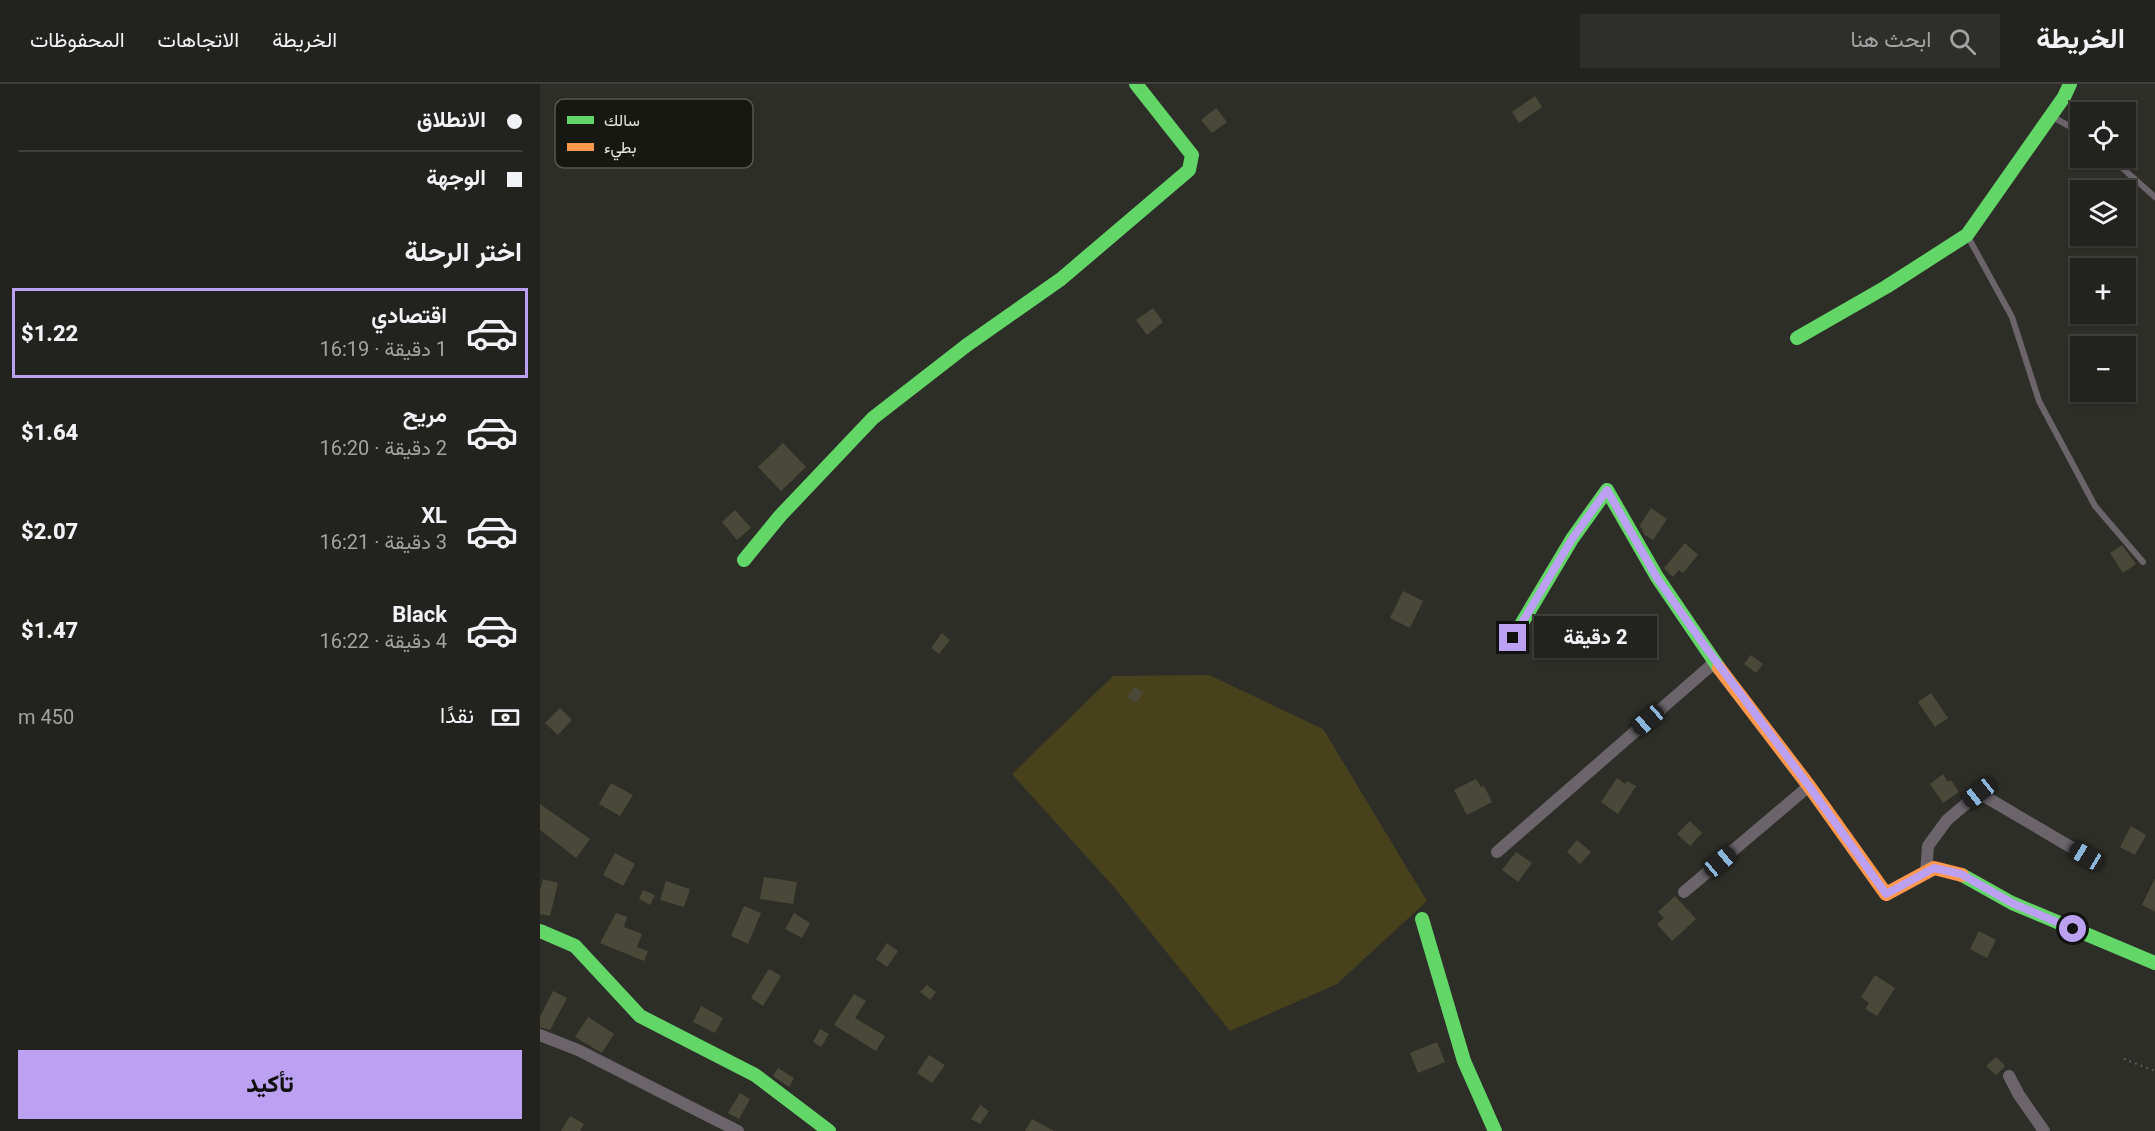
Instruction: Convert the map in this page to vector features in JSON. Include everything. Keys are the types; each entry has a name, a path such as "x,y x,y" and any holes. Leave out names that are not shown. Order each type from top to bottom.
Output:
{"street":[{"path":"744,560 780,516 873,418 967,345 1060,279 1189,170 1192,155 1136,84"},
{"path":"1797,338 1886,287 1966,235 2051,116 2070,84"},
{"path":"1513,638 1572,539 1607,490 1657,578 1886,894 1934,868 1961,874 2012,903 2155,963"},
{"path":"1497,852 1716,662"},
{"path":"1684,892 1809,786"},
{"path":"1926,873 1928,846 1947,820 1979,793 2086,856"},
{"path":"1422,919 1464,1061 1495,1131"},
{"path":"540,931 575,946 640,1016 755,1075 829,1131"},
{"path":"540,1035 578,1050 738,1131"},
{"path":"2009,1076 2044,1131"}],"lane":[{"path":"2051,116 2070,126"},
{"path":"2122,168 2155,197"},
{"path":"1966,235 2012,317 2039,401 2095,506 2143,562"}],"path":[{"path":"2124,1059 2155,1071"}],"shaded area":[{"path":"1209,675 1323,729 1427,901 1337,984 1230,1031 1114,887 1012,774 1113,676"}],"building":[{"path":"1535,96 1542,107 1519,123 1512,112"},
{"path":"1216,108 1227,122 1212,133 1201,120"},
{"path":"1153,308 1163,322 1147,335 1136,320"},
{"path":"783,443 806,467 781,491 758,467"},
{"path":"1651,508 1667,519 1653,540 1645,535 1640,525"},
{"path":"735,510 751,528 737,540 722,522"},
{"path":"1685,543 1698,555 1683,573 1679,570 1673,577 1664,568"},
{"path":"2122,545 2136,564 2123,573 2110,553"},
{"path":"1403,591 1423,601 1410,628 1390,618"},
{"path":"942,633 950,640 939,654 931,648"},
{"path":"1751,655 1763,664 1756,673 1744,664"},
{"path":"1135,687 1144,693 1136,703 1127,697"},
{"path":"1931,693 1948,718 1935,727 1918,702"},
{"path":"560,708 572,720 558,735 545,723"},
{"path":"1943,774 1948,782 1951,780 1959,792 1943,803 1930,784"},
{"path":"1617,778 1625,784 1627,781 1636,786 1618,814 1601,802"},
{"path":"1476,779 1481,787 1484,786 1492,802 1467,815 1454,790"},
{"path":"611,783 633,795 620,816 599,804"},
{"path":"540,804 590,839 576,858 540,830"},
{"path":"1690,821 1702,833 1690,846 1677,834"},
{"path":"2131,826 2146,835 2135,855 2120,847"},
{"path":"1577,840 1591,852 1580,864 1567,852"},
{"path":"1516,852 1532,863 1518,882 1502,870"},
{"path":"615,853 635,864 623,886 603,875"},
{"path":"764,877 797,882 793,904 760,899"},
{"path":"2155,878 2155,912 2142,905"},
{"path":"543,879 558,883 550,916 540,914 540,890"},
{"path":"666,881 690,889 684,907 660,900"},
{"path":"643,890 655,895 650,905 639,899"},
{"path":"1675,896 1696,919 1672,941 1657,924 1664,918 1658,912"},
{"path":"744,906 761,913 748,944 731,936"},
{"path":"616,913 627,917 624,927 642,934 637,947 648,951 644,961 600,943"},
{"path":"794,913 810,923 802,938 785,929"},
{"path":"1979,931 1996,940 1987,958 1970,949"},
{"path":"887,943 898,951 887,967 876,959"},
{"path":"769,969 781,976 763,1006 751,998"},
{"path":"1875,975 1895,988 1877,1016 1865,1009 1869,1003 1861,997"},
{"path":"927,985 936,992 930,1000 920,992"},
{"path":"553,991 567,998 550,1030 540,1027 540,1017"},
{"path":"854,994 866,1001 855,1018 885,1036 876,1051 834,1025"},
{"path":"701,1006 723,1018 715,1033 693,1022"},
{"path":"588,1017 614,1034 602,1053 575,1037"},
{"path":"820,1029 829,1034 821,1047 813,1042"},
{"path":"1437,1042 1445,1062 1418,1073 1410,1053"},
{"path":"929,1055 945,1065 932,1083 917,1073"},
{"path":"1996,1057 2005,1066 1996,1075 1986,1066"},
{"path":"778,1068 794,1078 789,1087 773,1076"},
{"path":"740,1093 750,1099 739,1119 728,1113"},
{"path":"980,1105 989,1111 980,1124 971,1119"},
{"path":"570,1116 584,1124 580,1131 561,1131"},
{"path":"1032,1119 1054,1131 1025,1131"}],"traffic: fast":[{"path":"744,560 780,516 873,418 967,345 1061,279 1189,170 1192,155 1136,84"},
{"path":"1797,338 1886,287 1967,235 2064,97 2070,84"},
{"path":"1513,638 1572,539 1607,490 1657,577 1719,668"},
{"path":"1962,875 2012,903 2155,963"},
{"path":"1422,919 1464,1061 1495,1131"},
{"path":"540,931 575,946 640,1016 755,1075 829,1131"}],"traffic: slow":[{"path":"1719,668 1809,786 1886,894 1934,868 1962,875"}],"route":[{"path":"1513,638 1572,539 1607,490 1657,578 1886,894 1934,868 1961,874 2012,903 2073,929"}]}
